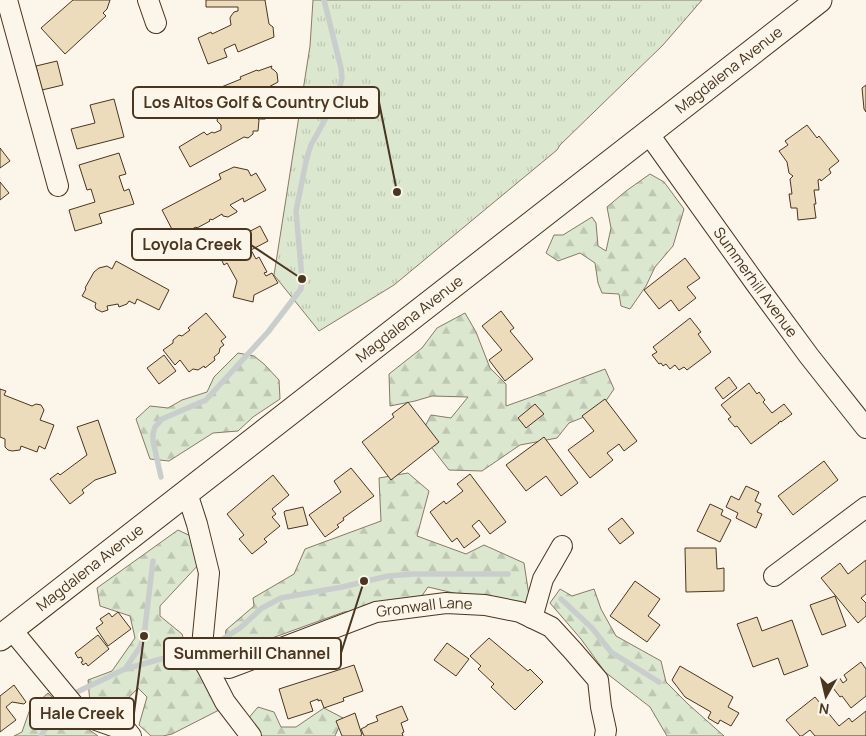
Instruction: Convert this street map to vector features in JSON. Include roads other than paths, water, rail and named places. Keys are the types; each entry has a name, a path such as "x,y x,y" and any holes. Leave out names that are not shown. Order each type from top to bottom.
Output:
{"main road":[{"name":"Magdalena Avenue","path":"6,634 819,0"}],"street":[{"path":"7,0 58,186"},
{"path":"148,0 156,23"},
{"name":"Summerhill Avenue","path":"648,133 809,356 866,428"},
{"path":"187,493 209,573 202,646 206,666 225,702 251,736"},
{"path":"774,576 866,507"},
{"path":"532,618 543,579 562,546"},
{"name":"Gronwall Lane","path":"206,666 229,668 376,612 446,603 485,604 520,612 551,627 598,680 606,730 605,736"},
{"path":"6,634 82,715 128,731 131,736"}],"waterway":[{"path":"161,477 153,441 155,427 162,419 206,400 268,332 301,289 302,279 296,211 311,145 337,98 342,78 324,0"},
{"path":"77,692 125,669 140,647 144,636 153,561"},
{"path":"218,642 240,628 262,608 281,598 342,587 388,576 413,574 508,574"},
{"path":"561,599 592,628 611,652 659,682"},
{"path":"125,669 186,652"},
{"path":"41,736 60,706"}],"place":[{"name":"Los Altos Golf & Country Club","path":"397,192"},
{"name":"Loyola Creek","path":"302,279"},
{"name":"Summerhill Channel","path":"364,581"},
{"name":"Hale Creek","path":"144,636"}]}
